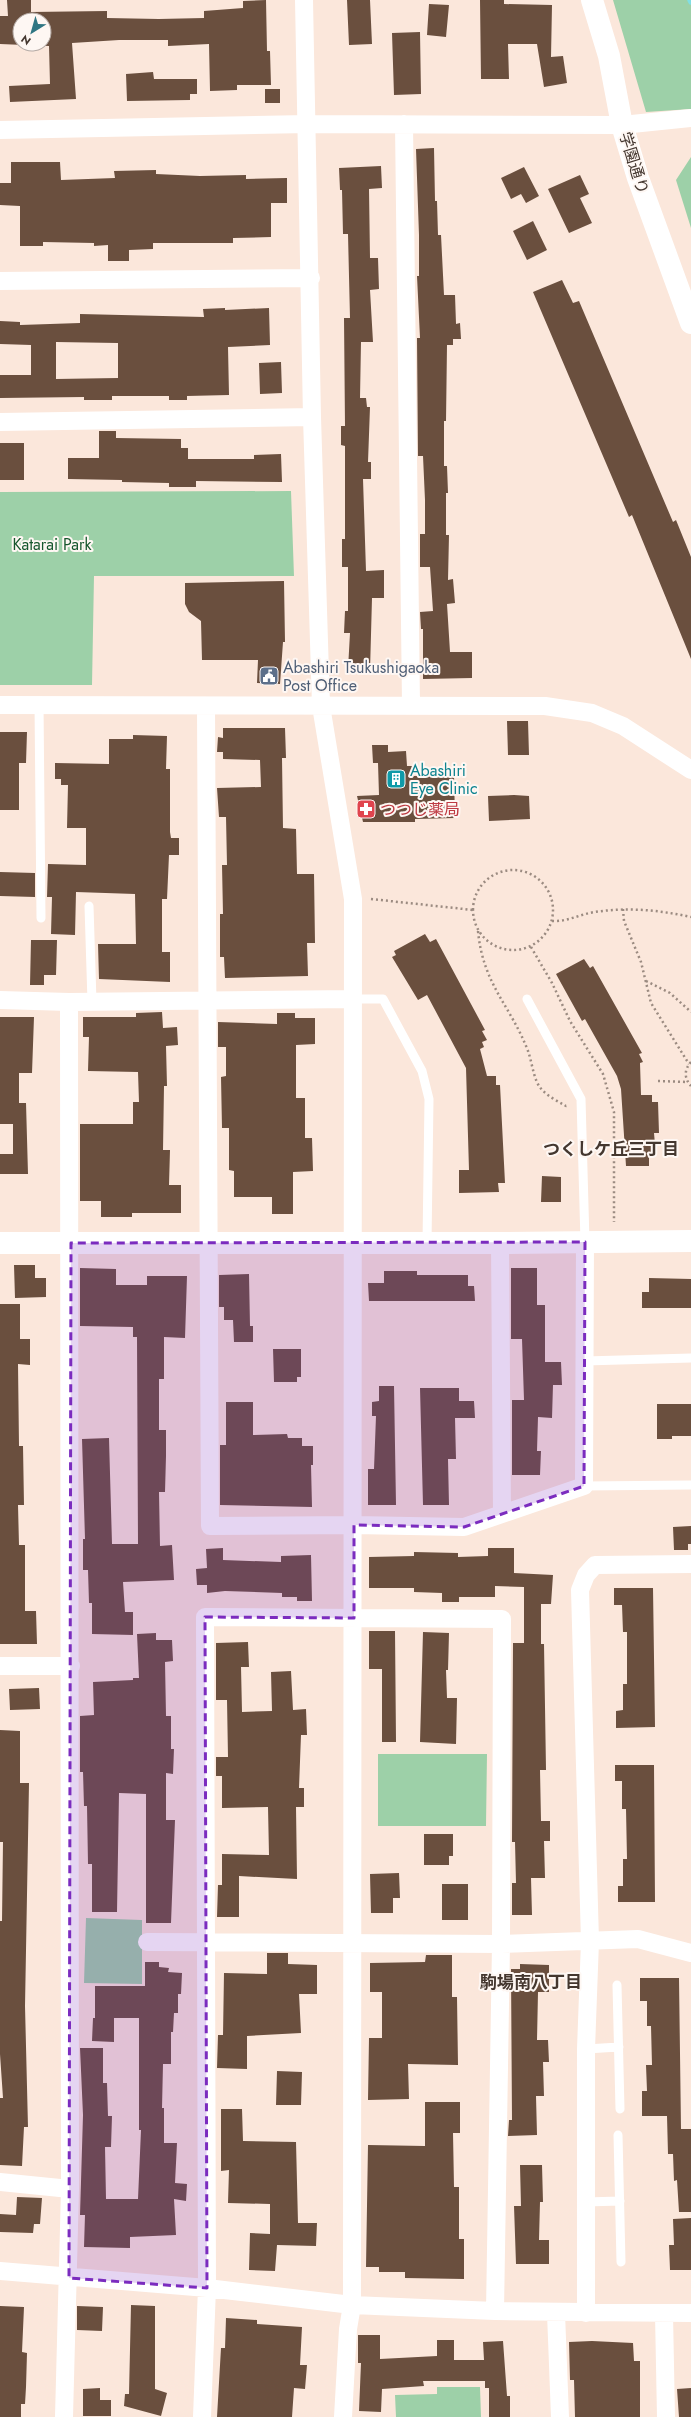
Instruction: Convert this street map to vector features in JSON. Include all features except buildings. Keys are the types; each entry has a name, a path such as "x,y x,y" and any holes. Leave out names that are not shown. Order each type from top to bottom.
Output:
{"street":[{"path":"304,0 311,278 312,416 321,706 353,899 354,1618 352,2305 348,2329 343,2417"},
{"name":"学園通り","path":"592,0 609,56 622,125 647,205 691,323"},
{"path":"0,130 308,124 622,125 691,118"},
{"path":"404,124 411,705"},
{"path":"0,281 311,278"},
{"path":"0,422 312,416"},
{"path":"0,705 39,704 206,707 411,705 546,706 592,713 623,726 691,770"},
{"path":"206,707 210,1244 210,1526 354,1525 464,1527 584,1486 585,1242"},
{"path":"0,1000 69,1002 208,1002 354,999"},
{"path":"64,2417 70,2278 71,1243 69,1002"},
{"path":"0,1243 500,1244 691,1241"},
{"path":"500,1244 502,1514"},
{"path":"586,2313 586,2049 590,1941 580,1590 586,1575 595,1565 691,1564"},
{"path":"202,2417 207,2288 205,1617 502,1619 501,1944 495,2311"},
{"path":"0,1666 71,1666"},
{"path":"147,1942 206,1941 501,1944 638,1939 691,1953"},
{"path":"0,2182 70,2189"},
{"path":"0,2271 70,2278 207,2288 352,2305 556,2313 691,2313"},
{"path":"556,2313 560,2417"},
{"path":"664,2314 666,2417"}],"lane":[{"path":"39,704 41,918"},
{"path":"89,906 92,1002"},
{"path":"354,999 383,999 422,1071 429,1099 427,1243"},
{"path":"527,999 582,1099 585,1242"},
{"path":"585,1361 691,1358"},
{"path":"584,1486 691,1484"},
{"path":"617,1985 620,2109"},
{"path":"586,2049 619,2048"},
{"path":"618,2135 621,2262"},
{"path":"586,2202 620,2201"}],"path":[{"path":"478,930 493,945 508,950 524,950 542,939 552,921 554,911 549,890 534,876 514,870 493,875 485,882 476,895 473,910 478,930 480,952 492,985 528,1051 540,1087 554,1100 566,1106 582,1099"},
{"path":"353,899 390,900 473,910"},
{"path":"552,921 560,922 592,912 623,909 647,910 691,917"},
{"path":"623,909 624,922 646,981 650,1003 690,1063 686,1070 687,1082 691,1086"},
{"path":"646,981 670,993 691,1012"},
{"path":"658,1081 687,1082"}],"highlighted area":[{"path":"585,1242 584,1486 464,1527 354,1525 354,1618 205,1617 207,2288 69,2278 71,1243"}],"green space":[{"path":"613,0 691,0 691,109 646,112"},
{"path":"691,157 691,228 676,180"},
{"name":"Katarai Park","path":"291,491 294,576 94,576 92,685 0,685 0,492"},
{"path":"378,1754 487,1754 486,1826 378,1826"},
{"path":"86,1918 142,1920 142,1984 84,1983"},
{"path":"437,2387 480,2387 481,2417 396,2417 395,2395 437,2394"}],"place":[{"name":"Abashiri Tsukushigaoka Post Office","path":"269,676"},
{"name":"Abashiri Eye Clinic","path":"396,779"},
{"name":"つつじ薬局","path":"366,809"}],"district":[{"name":"つくしケ丘三丁目","path":"611,1149"},
{"name":"駒場南八丁目","path":"531,1982"}]}
